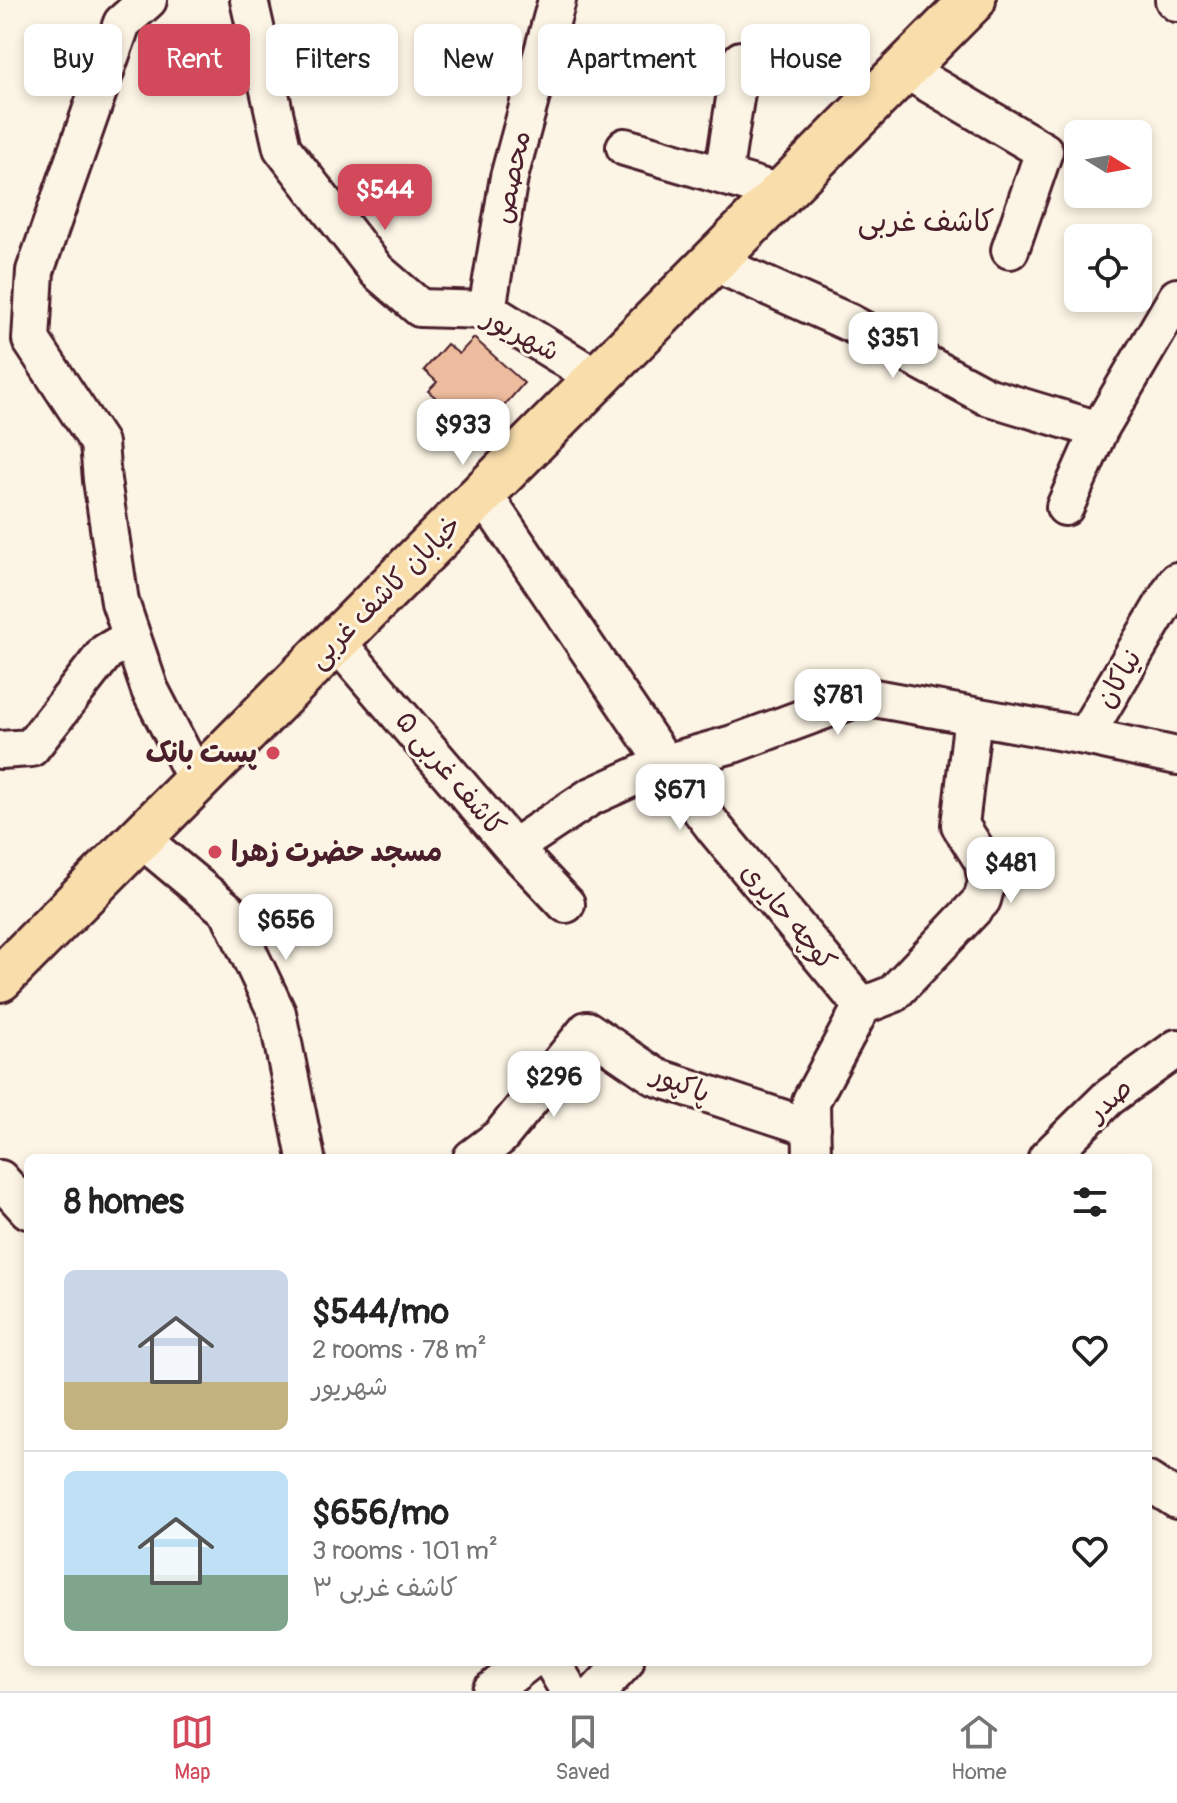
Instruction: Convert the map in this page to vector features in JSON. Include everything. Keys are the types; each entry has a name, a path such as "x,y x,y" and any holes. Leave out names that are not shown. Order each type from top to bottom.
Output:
{"main road":[{"name":"خیابان کاشف غربی","path":"0,979 973,0"}],"street":[{"path":"148,0 122,23 40,256 35,271 31,340 99,443 120,602 150,690 197,781"},
{"name":"شهریور","path":"249,0 282,148 377,271 420,308 487,310 597,378"},
{"name":"محصص","path":"487,310 509,177 557,0"},
{"path":"723,176 741,60"},
{"path":"904,69 1044,151 1010,250"},
{"path":"625,147 781,193"},
{"path":"713,262 850,323 986,396 1099,430"},
{"path":"1065,507 1099,430 1177,297"},
{"name":"کوچه حایری","path":"483,494 665,763 716,830 862,1006"},
{"name":"نیاکان","path":"1085,736 1177,581"},
{"path":"0,750 31,748 106,652 132,637"},
{"name":"کاشف غربی ۵","path":"336,641 513,848 566,904"},
{"path":"513,848 590,797 665,763 733,744 863,696 1177,756"},
{"path":"812,1143 811,1101 862,1006 893,994 982,900 987,882 983,861 960,825 973,716"},
{"path":"140,838 229,912 277,1013 305,1154"},
{"name":"پاکپور","path":"491,1153 500,1137 587,1030 656,1077 812,1143"},
{"name":"صدر","path":"1051,1154 1108,1098 1177,1048"},
{"path":"0,1179 24,1206"},
{"path":"1152,1484 1177,1500"},
{"path":"491,1691 523,1666"},
{"path":"554,1666 569,1691"},
{"path":"598,1691 621,1666"}],"building":[{"path":"474,338 524,383 469,446 433,413 442,403 428,391 437,382 424,370 447,344 459,354"}],"place":[{"name":"پست بانک","path":"273,753"},
{"name":"مسجد حضرت زهرا","path":"215,852"}],"district":[{"name":"کاشف غربی","path":"926,221"}]}
